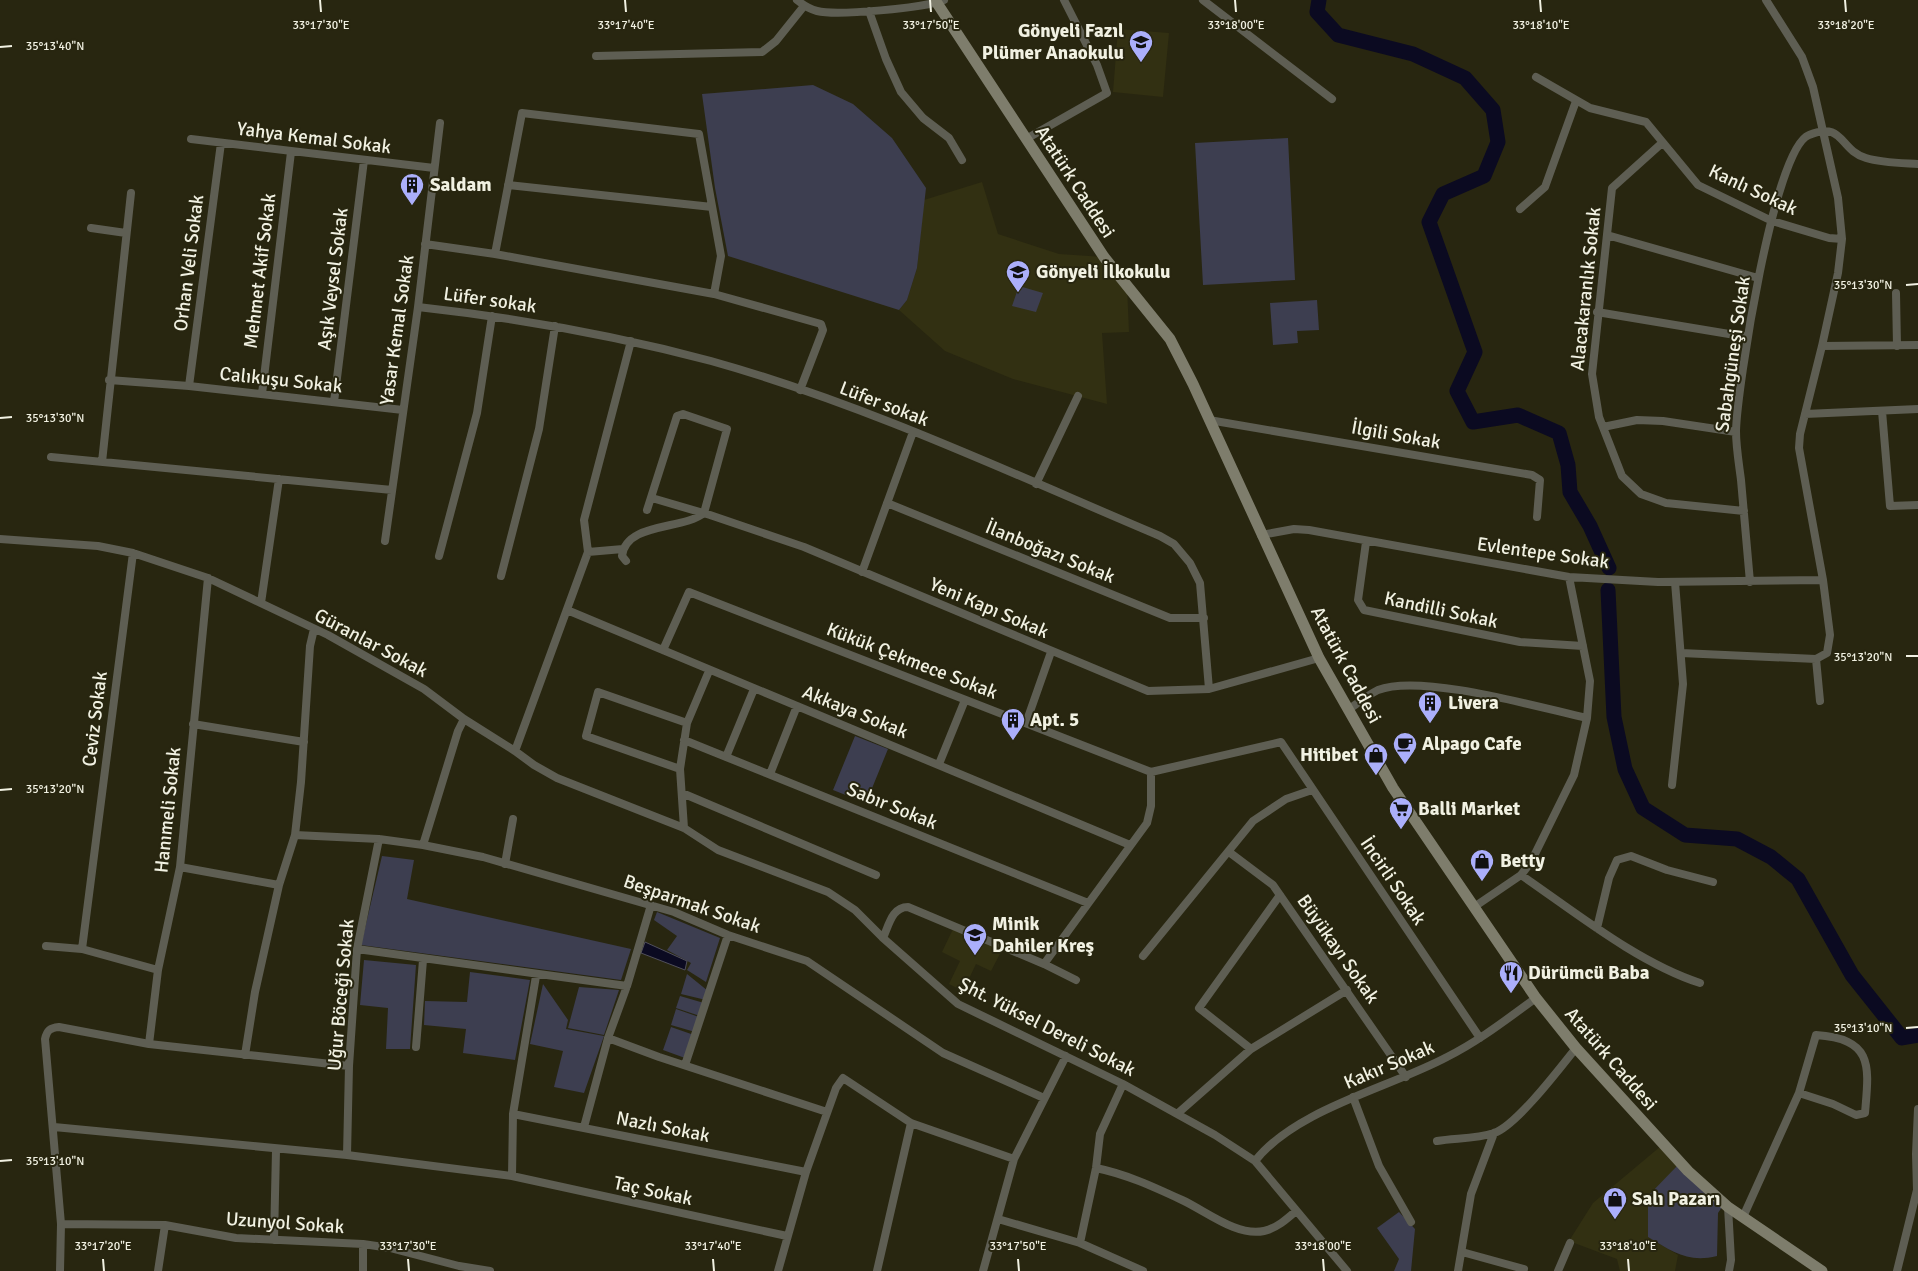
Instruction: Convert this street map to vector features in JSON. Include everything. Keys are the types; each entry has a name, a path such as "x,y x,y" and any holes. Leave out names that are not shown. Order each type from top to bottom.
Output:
{"main road":[{"name":"Atatürk Caddesi","path":"939,1 1026,139 1104,257 1170,339 1319,658 1393,788 1536,998 1576,1048 1688,1171 1728,1207 1822,1271"}],"street":[{"path":"797,0 804,6 818,11 869,11 939,1"},
{"path":"1026,139 1107,93 1097,65 1064,0"},
{"path":"1203,0 1332,98"},
{"path":"1681,653 1816,658 1827,653 1830,635 1824,580 1799,448 1805,414 1838,273 1842,239 1838,198 1813,87 1802,56 1766,0"},
{"path":"596,56 762,52 776,41 804,6"},
{"path":"869,11 900,92 923,118 948,138 962,160"},
{"name":"Kanlı Sokak","path":"1536,77 1590,108 1646,122 1698,185 1772,221 1829,238 1842,239"},
{"path":"1520,209 1545,187 1576,101"},
{"path":"495,254 522,114 699,134 721,256 714,294"},
{"name":"Yasar Kemal Sokak","path":"385,541 418,307 440,123"},
{"path":"1823,130 1833,131 1857,154 1865,158 1918,164"},
{"name":"Sabahgüneşi Sokak","path":"1750,582 1736,432 1747,337 1758,278 1772,221 1794,150 1806,136 1823,130"},
{"name":"Yahya Kemal Sokak","path":"191,139 434,168"},
{"name":"Orhan Veli Sokak","path":"189,386 221,143"},
{"name":"Alacakaranlık Sokak","path":"1662,143 1612,188 1597,312 1592,374 1599,417 1622,476 1641,494 1666,503 1744,511"},
{"name":"Mehmet Akif Sokak","path":"262,394 291,152"},
{"name":"Aşık Veysel Sokak","path":"334,402 364,160"},
{"path":"508,185 712,207"},
{"path":"102,462 109,380 131,193"},
{"path":"91,228 126,233"},
{"path":"1607,236 1758,278"},
{"path":"425,244 495,254 714,294 821,324 824,330 800,390"},
{"path":"1896,293 1897,346"},
{"name":"Lüfer sokak","path":"418,307 555,326 631,341 712,362 845,405 1160,536 1174,544 1190,563 1200,583 1209,689"},
{"path":"1597,312 1747,337"},
{"path":"439,556 477,413 492,316"},
{"path":"501,576 539,429 555,326"},
{"path":"515,751 588,552 584,520 631,341"},
{"path":"1822,346 1918,345"},
{"name":"Calıkuşu Sokak","path":"109,380 189,386 403,410"},
{"path":"1036,484 1078,396"},
{"path":"1805,414 1918,409"},
{"path":"1882,411 1890,506 1918,505"},
{"path":"626,561 622,556 623,549 633,537 704,513 726,429 683,414 676,416 647,510"},
{"name":"İlgili Sokak","path":"1209,420 1532,475 1540,480 1537,517"},
{"path":"1603,427 1637,420 1663,421 1736,432"},
{"path":"862,572 913,432"},
{"path":"51,457 392,490"},
{"path":"261,603 279,479"},
{"name":"Yeni Kapı Sokak","path":"652,498 704,513 804,547 1148,691 1209,689 1319,658"},
{"name":"İlanboğazı Sokak","path":"887,503 1170,618 1204,618"},
{"name":"Evlentepe Sokak","path":"1261,535 1294,530 1309,530 1366,542 1569,577 1675,582 1824,580"},
{"name":"Güranlar Sokak","path":"0,539 98,546 133,553 208,578 328,635 424,689 464,719 515,751 534,766 557,778 684,828"},
{"name":"Kandilli Sokak","path":"1366,542 1358,600 1364,610 1520,642 1582,646"},
{"path":"588,552 623,549"},
{"name":"Ceviz Sokak","path":"82,949 133,553"},
{"path":"1474,908 1521,875 1531,862 1574,775 1587,718 1590,681 1569,577"},
{"name":"Hanımeli Sokak","path":"149,1044 158,970 180,867 208,578"},
{"path":"1672,785 1683,701 1675,582"},
{"name":"Kükük Çekmece Sokak","path":"663,650 689,592 1151,772"},
{"name":"Akkaya Sokak","path":"567,610 708,671 938,764 1130,845"},
{"path":"245,1054 255,992 279,886 294,835 304,742 310,646 314,630"},
{"path":"1026,724 1052,652"},
{"path":"1816,658 1820,702"},
{"path":"684,828 680,769 686,723 708,671"},
{"path":"1349,708 1379,690 1402,686 1454,689 1587,718"},
{"path":"726,757 754,689"},
{"path":"680,769 586,736 598,692 686,723"},
{"path":"938,764 965,700"},
{"path":"770,774 797,706"},
{"path":"423,845 455,740 464,719"},
{"path":"193,724 304,742"},
{"name":"Sabır Sokak","path":"684,740 1088,903"},
{"name":"İncirli Sokak","path":"1151,772 1281,742 1480,1038"},
{"path":"1044,964 1147,823 1151,806 1151,772"},
{"path":"1143,956 1253,821 1286,799 1312,790"},
{"path":"682,793 876,875"},
{"path":"505,864 513,818"},
{"name":"Şht. Yüksel Dereli Sokak","path":"684,828 718,850 828,892 855,910 883,938 958,1004 1123,1084 1255,1161 1347,1271"},
{"name":"Beşparmak Sokak","path":"294,835 380,839 423,845 505,864 674,912 728,935 807,961 943,1053 1044,1098"},
{"name":"Uğur Böceği Sokak","path":"347,1155 349,1066 357,949 380,839"},
{"name":"Büyükayı Sokak","path":"1229,852 1273,885 1406,1077"},
{"path":"1597,928 1609,878 1617,860 1631,856 1667,870 1713,882"},
{"path":"180,867 279,886"},
{"path":"1521,875 1597,928 1679,976 1700,983"},
{"path":"1251,1049 1199,1008 1280,895"},
{"path":"584,1127 608,1038 627,986 651,905"},
{"path":"883,938 896,910 900,907 908,907 1044,964 1076,980"},
{"path":"685,1065 728,935"},
{"path":"46,946 82,949 158,970"},
{"path":"357,949 536,976 627,986"},
{"path":"416,1047 423,960"},
{"path":"512,1176 513,1114 536,976"},
{"path":"1177,1114 1251,1049 1346,990"},
{"name":"Kakır Sokak","path":"1255,1161 1272,1142 1353,1097 1406,1077 1448,1057 1480,1038 1536,998"},
{"path":"60,1271 61,1224 45,1039 46,1032 50,1028 59,1027 149,1044 349,1066"},
{"path":"1743,1217 1799,1093 1816,1035 1835,1036 1857,1048 1866,1061 1865,1114 1856,1115 1833,1104 1799,1093"},
{"path":"608,1038 827,1112"},
{"path":"1436,1141 1494,1133 1509,1123 1548,1082 1576,1048"},
{"path":"983,1271 1014,1159 1066,1056"},
{"path":"778,1271 806,1172 836,1088 843,1078 911,1123 1014,1159"},
{"path":"1080,1243 1096,1168 1100,1134 1123,1084"},
{"path":"1353,1097 1379,1166 1412,1222"},
{"path":"1898,1271 1917,1190 1918,1108"},
{"name":"Nazlı Sokak","path":"513,1114 806,1172"},
{"path":"877,1271 911,1123"},
{"name":"Taç Sokak","path":"54,1127 276,1150 347,1155 512,1176 787,1236"},
{"path":"1458,1271 1472,1194 1494,1133"},
{"path":"274,1240 276,1150"},
{"path":"1096,1168 1118,1172 1183,1200 1233,1226 1251,1232 1264,1231 1279,1225 1296,1211"},
{"path":"1728,1207 1731,1260 1729,1271"},
{"path":"998,1219 1080,1243 1143,1271"},
{"name":"Uzunyol Sokak","path":"61,1224 166,1225 236,1238 363,1244 390,1248 459,1269 490,1271"},
{"path":"158,1271 166,1225"},
{"path":"1558,1271 1570,1243"},
{"path":"363,1244 363,1271"},
{"path":"1462,1252 1524,1269"}],"shaded area":[{"name":"Gönyeli Fazıl Plümer Anaokulu","path":"1118,29 1169,33 1163,97 1113,92"},
{"path":"813,85 853,104 892,138 926,188 917,268 907,300 899,310 728,256 715,188 702,94"},
{"path":"1288,138 1295,280 1203,285 1195,143"},
{"name":"Gönyeli İlkokulu","path":"982,182 998,234 1059,254 1104,257 1127,286 1129,332 1102,333 1107,404 1013,379 945,351 899,310 907,300 917,268 924,200"},
{"path":"1019,286 1043,293 1036,312 1012,306"},
{"path":"1317,300 1319,330 1297,331 1298,343 1273,345 1270,303"},
{"path":"855,736 888,749 866,803 833,790"},
{"path":"382,856 414,860 407,899 631,949 621,980 361,945"},
{"path":"657,912 720,938 706,982 687,970 691,963 667,950 677,936 654,920"},
{"name":"Minik Dahiler Kreş","path":"954,927 1002,950 991,971 976,964 963,991 949,984 960,961 942,952"},
{"path":"645,942 687,961 685,970 641,953"},
{"path":"364,960 416,965 410,1049 386,1049 388,1008 360,1005"},
{"path":"470,972 530,980 515,1060 463,1053 466,1029 424,1025 425,1001 467,1002"},
{"path":"687,974 708,991 706,1000 681,994"},
{"path":"543,984 568,1020 566,1029 604,1036 584,1093 554,1087 563,1051 530,1044"},
{"path":"579,987 619,990 604,1035 568,1028"},
{"path":"680,996 704,1003 700,1016 676,1008"},
{"path":"676,1009 699,1017 695,1032 671,1025"},
{"path":"671,1027 694,1035 685,1058 663,1050"},
{"name":"Salı Pazarı","path":"1661,1146 1677,1166 1648,1237 1678,1255 1675,1271 1620,1271 1617,1259 1569,1241 1593,1203"},
{"path":"1677,1166 1724,1204 1718,1213 1717,1256 1698,1258 1681,1255 1648,1237 1648,1196"},
{"path":"1399,1212 1415,1229 1411,1271 1394,1271 1399,1259 1377,1228"}],"waterway":[{"path":"1319,0 1317,12 1338,35 1413,54 1465,78 1493,110 1498,142 1484,176 1443,194 1429,222 1475,352 1457,391 1473,422 1518,415 1559,433 1568,465 1570,492 1590,526 1609,568"},
{"path":"1608,590 1614,717 1625,769 1643,808 1685,835 1737,839 1771,857 1798,879 1852,975 1902,1038 1918,1035"}],"place":[{"name":"Gönyeli Fazıl Plümer Anaokulu","path":"1141,63"},
{"name":"Saldam","path":"412,206"},
{"name":"Gönyeli İlkokulu","path":"1018,293"},
{"name":"Livera","path":"1430,724"},
{"name":"Apt. 5","path":"1013,741"},
{"name":"Alpago Cafe","path":"1405,765"},
{"name":"Hitibet","path":"1376,776"},
{"name":"Balli Market","path":"1401,830"},
{"name":"Betty","path":"1482,882"},
{"name":"Minik Dahiler Kreş","path":"975,956"},
{"name":"Dürümcü Baba","path":"1511,994"},
{"name":"Salı Pazarı","path":"1615,1220"}]}
